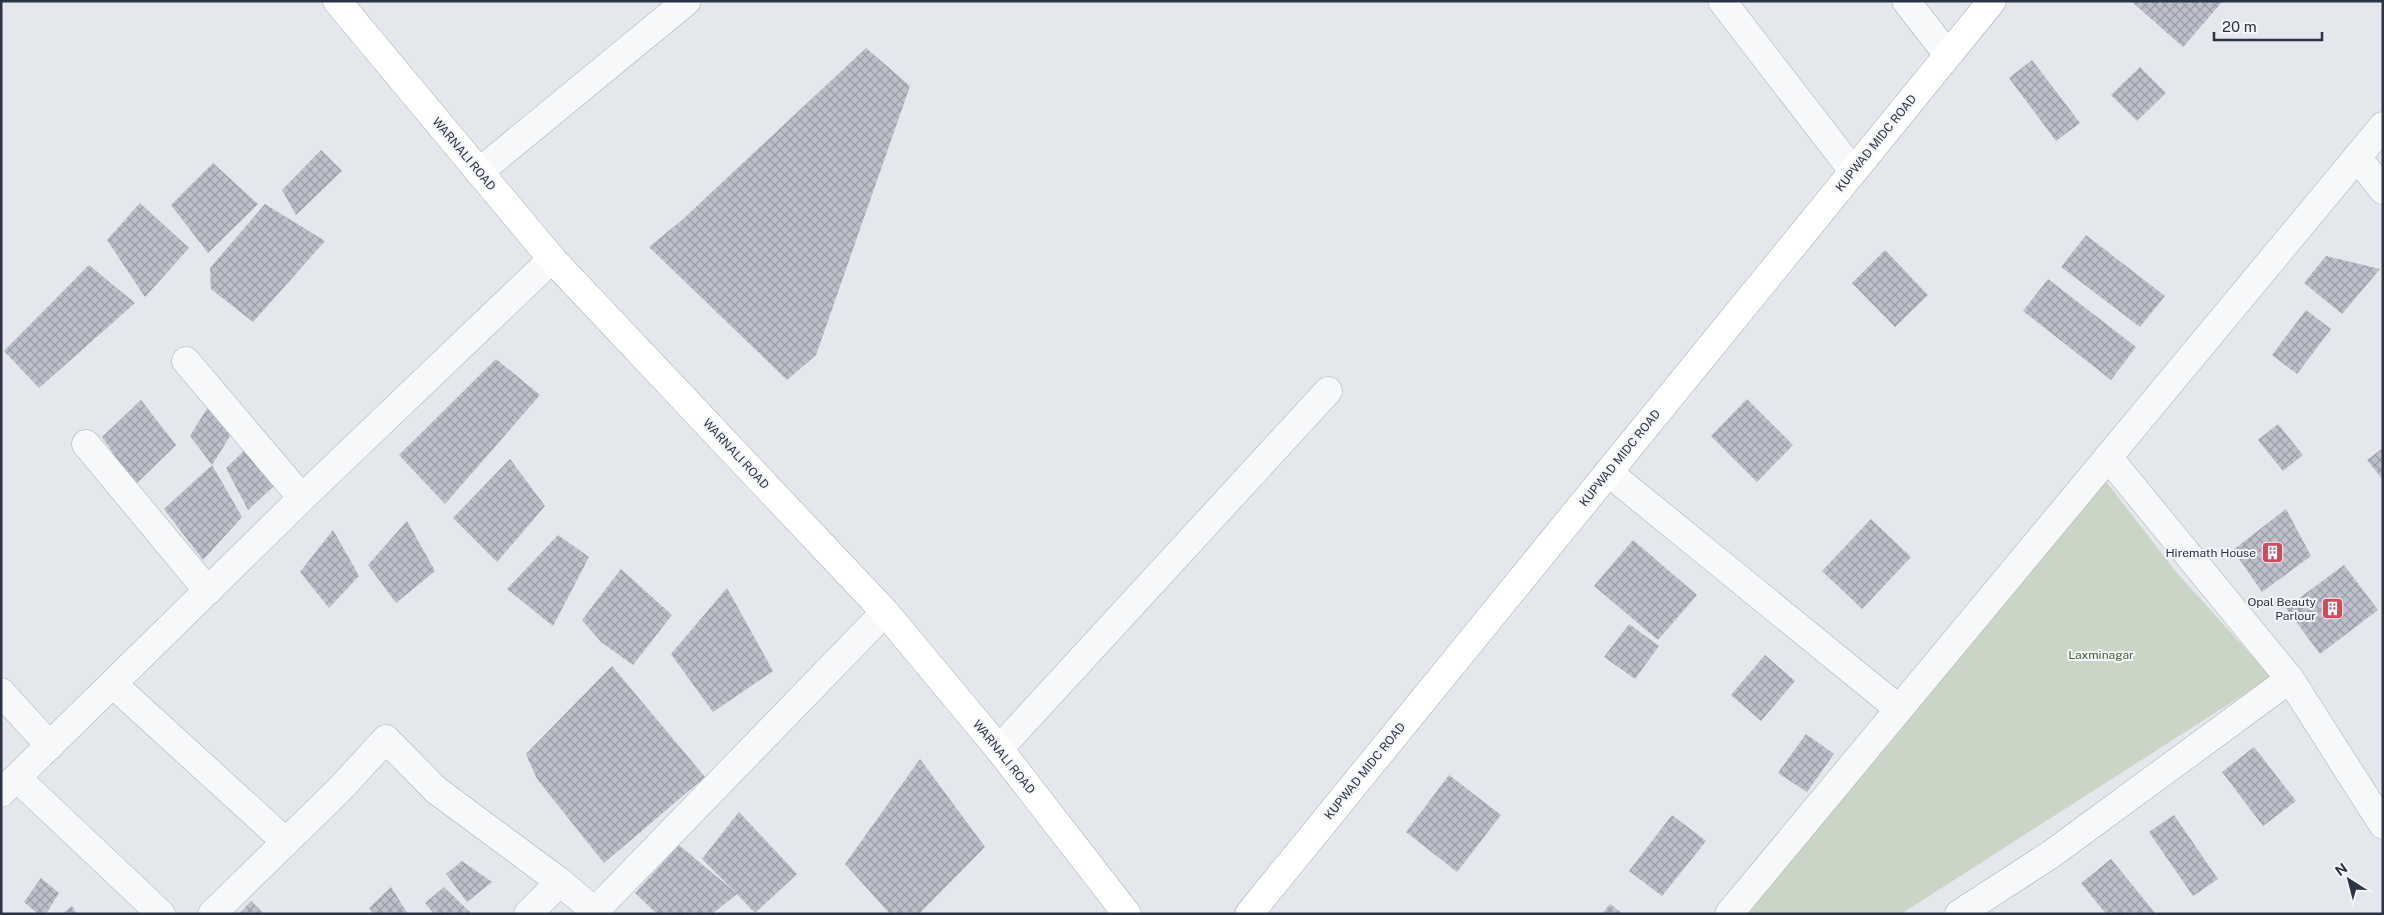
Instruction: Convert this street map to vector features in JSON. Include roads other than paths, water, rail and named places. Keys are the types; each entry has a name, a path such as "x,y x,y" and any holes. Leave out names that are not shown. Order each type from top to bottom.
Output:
{"main road":[{"name":"WARNALI ROAD","path":"337,1 552,258 885,612 999,750 1127,914"},
{"name":"KUPWAD MIDC ROAD","path":"1253,912 1992,1"}],"street":[{"path":"479,172 687,1"},
{"path":"1722,1 1853,171"},
{"path":"1906,1 1948,55"},
{"path":"1729,914 2383,126"},
{"path":"2357,157 2383,190"},
{"path":"161,914 9,786 114,685 302,498 552,258"},
{"path":"186,361 302,498"},
{"path":"999,750 1328,392"},
{"path":"86,444 208,592"},
{"path":"2108,457 2290,680 2383,825"},
{"path":"1608,472 1899,709"},
{"path":"212,914 340,789 386,739 436,790 560,882 597,913 885,612"},
{"path":"1959,914 2050,855 2290,680"},
{"path":"114,685 286,842"},
{"path":"1,692 50,746"},
{"path":"528,914 560,882"}],"place":[{"name":"Hiremath House","path":"2272,553"},
{"name":"Opal Beauty Parlour","path":"2332,609"}],"park label":[{"name":"Laxminagar","path":"2101,655"}]}
